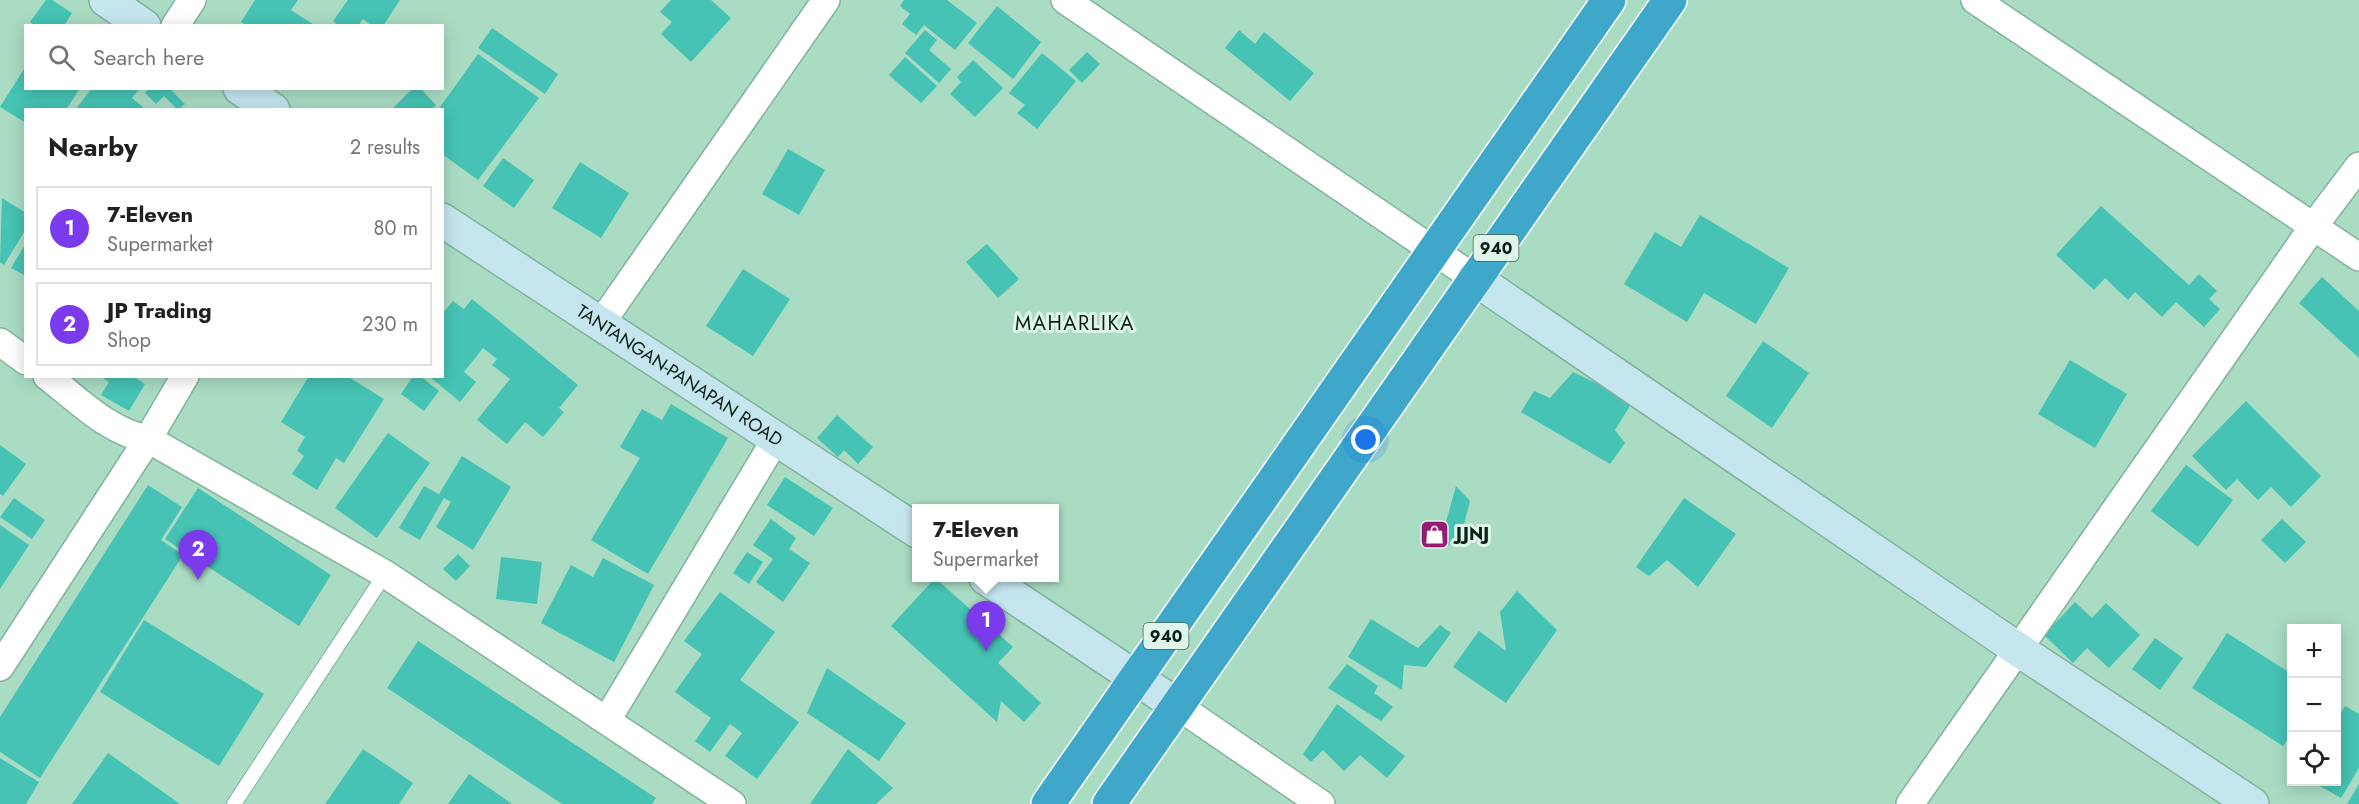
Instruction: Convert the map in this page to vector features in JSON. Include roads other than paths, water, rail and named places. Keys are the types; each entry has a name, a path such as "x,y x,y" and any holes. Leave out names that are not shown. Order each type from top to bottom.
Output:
{"highway":[{"name":"940","path":"1048,804 1609,0"},
{"name":"940","path":"1109,804 1670,0"}],"street":[{"path":"106,0 141,24"},
{"path":"176,24 192,0"},
{"path":"601,323 826,0"},
{"path":"1065,0 2019,650 2252,804"},
{"path":"1975,0 2359,257"},
{"path":"243,90 270,108"},
{"path":"1910,804 2313,227 2359,166"},
{"name":"TANTANGAN-PANAPAN ROAD","path":"444,221 777,437 912,528"},
{"path":"0,342 24,360"},
{"path":"50,378 119,430 135,437 148,439 386,574 732,804"},
{"path":"0,667 148,439 184,378"},
{"path":"608,720 777,437"},
{"path":"992,582 1321,804"}],"lane":[{"path":"234,804 386,574"}],"place":[{"name":"JJNJ","path":"1435,534"},
{"name":"JP Trading","path":"198,580"},
{"name":"7-Eleven","path":"986,651"}],"district":[{"name":"MAHARLIKA","path":"1075,323"}]}
